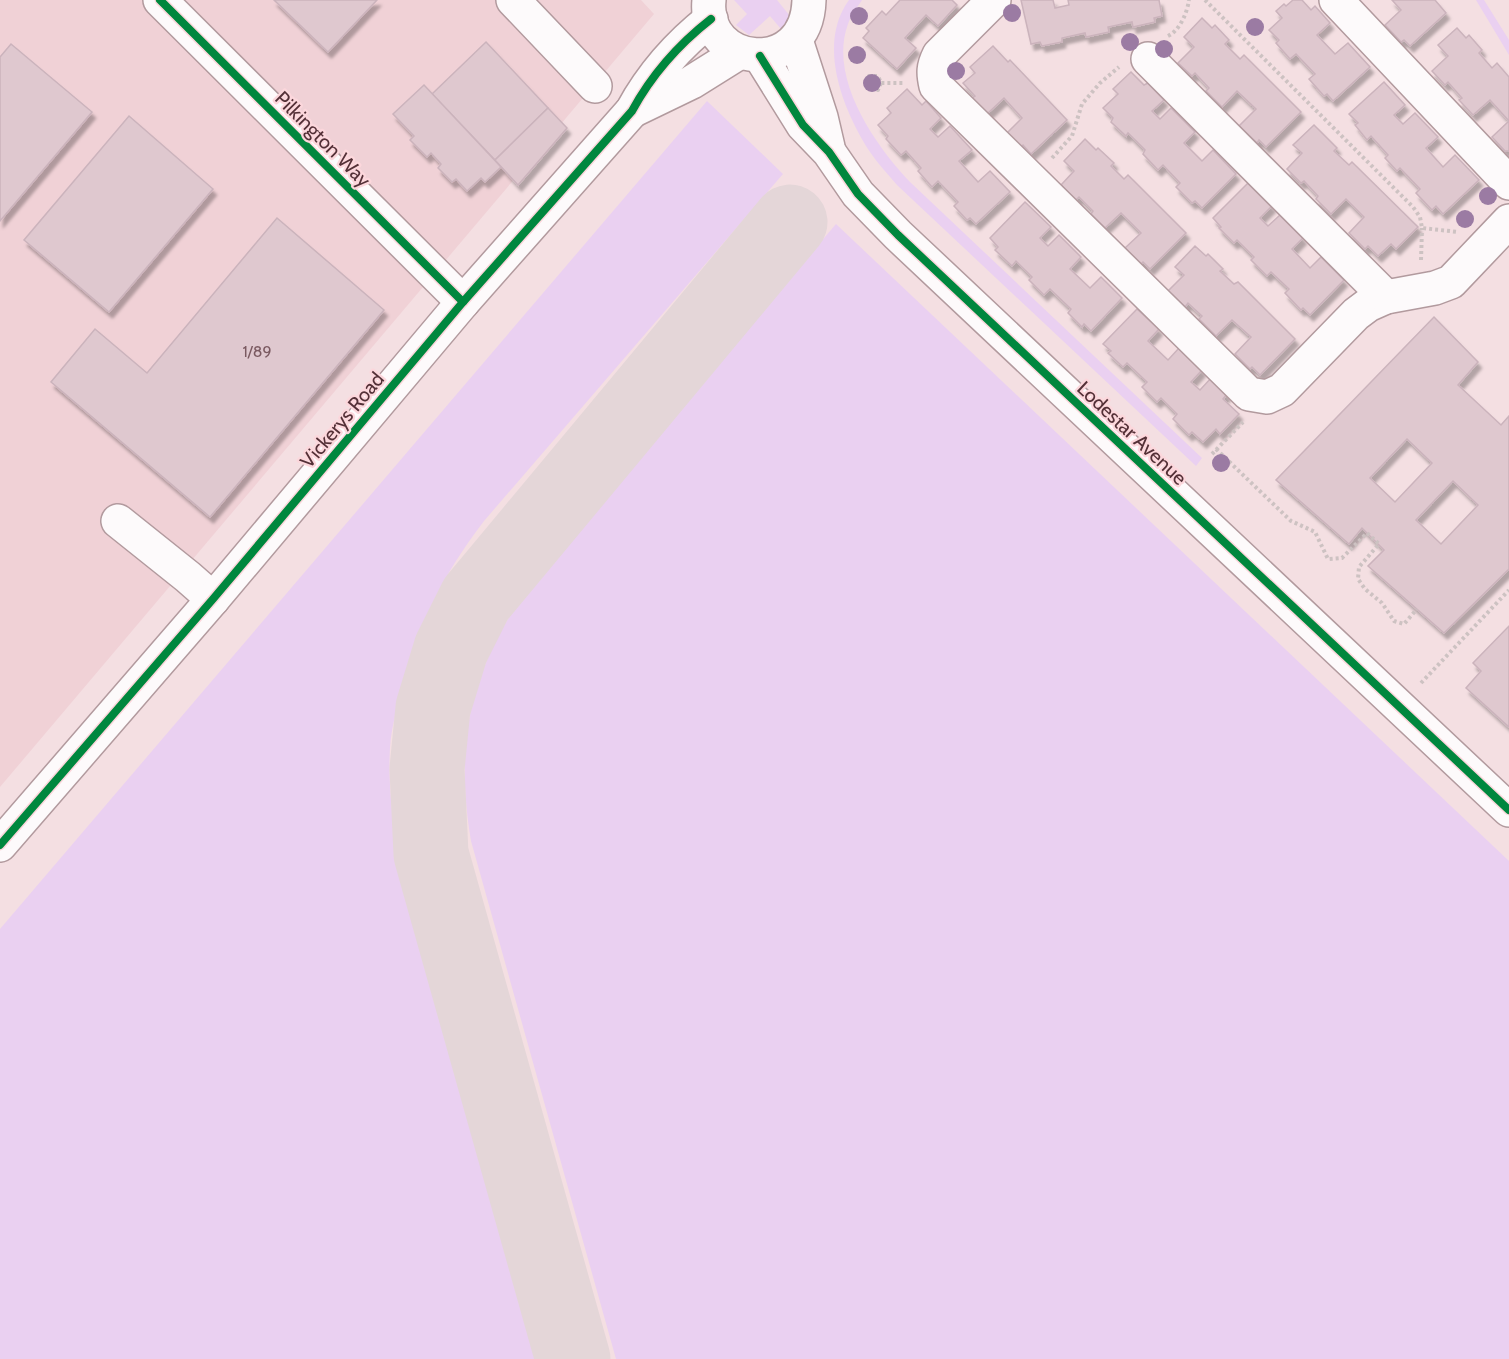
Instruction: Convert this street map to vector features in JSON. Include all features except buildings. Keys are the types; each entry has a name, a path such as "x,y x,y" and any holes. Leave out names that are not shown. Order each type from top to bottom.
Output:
{"street":[{"name":"Pilkington Way","path":"160,0 463,302"},
{"path":"513,0 595,86"},
{"path":"796,40 809,14 809,0"},
{"path":"994,0 939,55 934,65 933,77 943,94 1249,394 1267,397 1282,390 1356,314 1368,305 1386,297 1435,288 1451,282 1509,221"},
{"path":"1336,0 1509,183"},
{"name":"Vickerys Road","path":"0,845 213,599 463,302 632,111 646,86 696,31 710,10"},
{"name":"Lodestar Avenue","path":"710,10 717,33 727,44 750,54 803,125 829,152 858,194 898,235 1509,810"},
{"name":"Vickerys Road","path":"632,111 750,54 780,51 796,40"},
{"name":"Lodestar Avenue","path":"796,40 821,117 829,152"},
{"path":"1147,52 1386,297"},
{"path":"118,521 213,599"}],"path":[{"path":"1030,180 1072,136 1082,104 1100,83 1175,32 1188,7 1189,0"},
{"path":"1205,0 1413,207 1420,217 1422,228 1456,231 1465,235 1481,250"},
{"path":"869,76 878,76 881,83 878,90 869,89 866,83 869,76"},
{"path":"881,83 936,82"},
{"path":"1212,454 1267,397"},
{"path":"1216,450 1291,521 1315,532 1328,559 1342,558 1367,533 1379,544 1359,567 1358,579 1365,589 1382,603 1394,621 1404,624 1417,609"},
{"path":"1421,683 1509,590"}],"shaded area":[{"path":"0,0 641,0 654,14 0,787"},
{"path":"734,0 777,0 790,16 781,29 770,16 749,35 736,25 747,14"},
{"path":"849,0 862,0 848,24 843,45 844,66 850,88 858,109 870,130 896,167 1202,458 1196,466 897,185 873,156 851,118 837,78 834,57 835,37 839,18"},
{"path":"1476,0 1484,0 1509,40 1509,55"},
{"path":"707,101 783,174 469,541 434,600 416,642 394,718 390,784 396,845 540,1359 0,1359 0,929"},
{"path":"836,224 1509,861 1509,1359 616,1359 471,841 466,802 465,766 467,733 473,701 483,670 497,639 514,608 536,576"}],"taxiway":[{"path":"573,1359 431,854 427,769 433,708 451,649 476,599 790,222"}],"cycle path":[{"path":"160,0 463,302"},
{"path":"0,845 213,599 463,302 632,111 648,85 667,61 711,19"},
{"path":"760,56 803,125 829,152 858,194 898,235 1509,810"}]}
